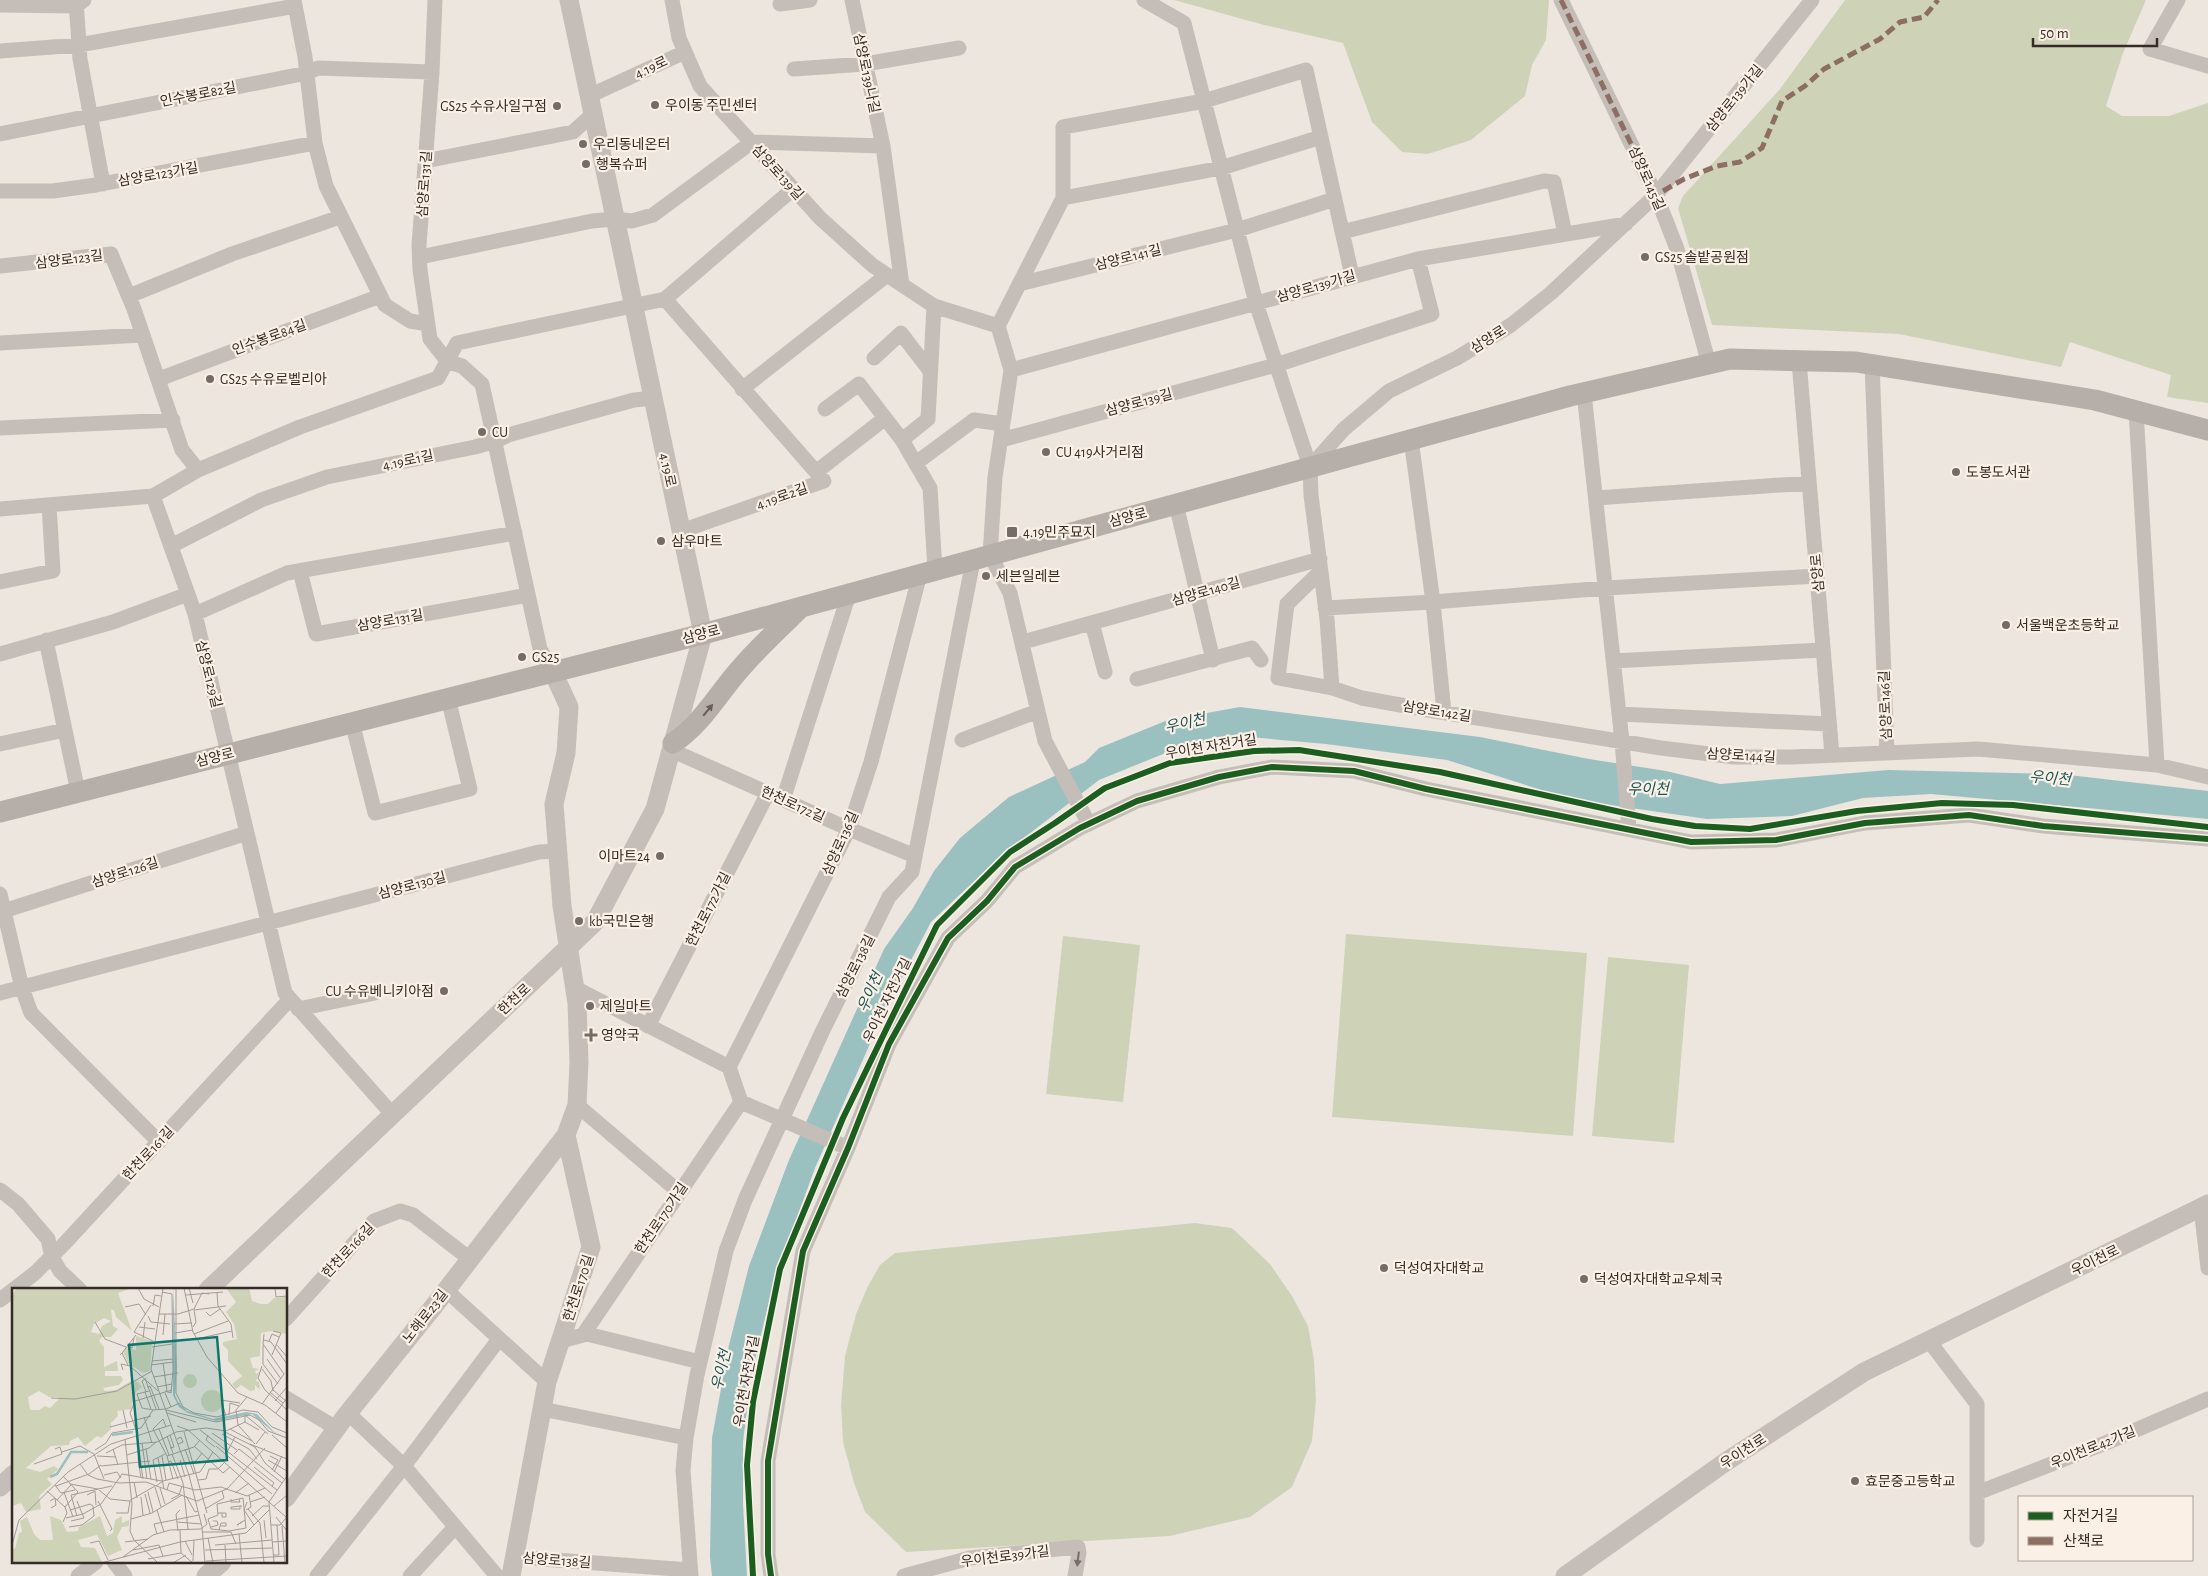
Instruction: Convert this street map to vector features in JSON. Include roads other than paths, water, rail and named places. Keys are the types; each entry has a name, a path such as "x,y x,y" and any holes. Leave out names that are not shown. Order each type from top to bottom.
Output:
{"main road":[{"name":"삼양로","path":"0,812 703,634 1584,392 1730,360 1856,362 1872,364 2095,400 2208,430"},
{"path":"672,746 689,732 738,671 800,607"}],"street":[{"name":"삼양로131길","path":"435,0 420,257 430,339 448,362 462,366 482,384 540,649 553,672"},
{"name":"4.19로","path":"569,0 703,634"},
{"name":"삼양로139길","path":"672,0 679,38 700,86 792,188 872,265 934,306 998,326"},
{"path":"780,4 810,0"},
{"name":"삼양로139나길","path":"852,0 882,146 902,285"},
{"path":"1144,0 1184,24 1256,303 1310,467 1311,495 1326,608 1332,688"},
{"name":"삼양로145길","path":"1561,0 1656,196 1677,249 1709,364"},
{"name":"삼양로139가길","path":"1656,196 1812,0"},
{"path":"2178,0 2150,49 2208,66"},
{"path":"0,5 79,2 79,45 103,184"},
{"path":"0,51 79,45 294,3 307,73 315,143 326,186 385,305 410,321 428,324"},
{"path":"794,69 865,64 959,48"},
{"name":"4.19로","path":"425,160 573,132 591,105 685,52"},
{"path":"307,73 318,68 432,72"},
{"path":"1089,824 1045,741 1010,593 982,558 1011,370 998,326 1063,198 1063,127 1204,101 1306,70 1352,276"},
{"name":"인수봉로82길","path":"0,134 307,73"},
{"path":"1063,198 1221,168 1321,137"},
{"path":"420,257 592,221 615,219 632,221 653,215 752,142 882,146"},
{"name":"삼양로123가길","path":"0,191 53,191 103,184 315,143"},
{"path":"1342,232 1544,181 1554,182 1565,234"},
{"path":"0,509 153,496 198,470 300,427 438,378 457,343 665,300 792,188"},
{"name":"삼양로","path":"1310,467 1344,429 1389,391 1457,358 1511,325 1551,293 1656,196"},
{"name":"삼양로141길","path":"1019,284 1237,230 1335,200"},
{"path":"129,296 232,254 340,217"},
{"name":"삼양로139가길","path":"1011,370 1418,259 1626,224"},
{"name":"삼양로123길","path":"0,266 111,254 129,296 182,450 198,470"},
{"path":"1276,365 1432,314 1418,259"},
{"path":"742,389 887,275"},
{"name":"인수봉로84길","path":"159,379 380,296"},
{"name":"4.19로2길","path":"665,300 824,481 681,531"},
{"path":"902,440 928,419 934,306"},
{"path":"874,358 900,333 930,371"},
{"path":"0,343 142,336"},
{"name":"삼양로","path":"1799,361 1832,755"},
{"name":"삼양로146길","path":"1872,364 1887,753 1978,749 2157,765 2208,777"},
{"name":"삼양로139길","path":"1001,440 1276,365"},
{"path":"825,409 859,384 902,440 930,488 928,572"},
{"path":"1584,392 1620,714 1629,829"},
{"name":"4.19로1길","path":"171,546 260,500 327,477 496,441 508,435 634,400 653,398"},
{"path":"2136,411 2157,765"},
{"path":"816,472 884,418"},
{"path":"0,428 173,420"},
{"path":"916,464 974,420 1003,424"},
{"path":"1411,439 1433,602 1444,712"},
{"path":"1596,498 1809,483"},
{"name":"삼양로129길","path":"153,496 195,614 228,754"},
{"path":"1176,504 1213,660"},
{"path":"0,582 53,571 49,505"},
{"path":"195,614 287,573 515,533"},
{"name":"삼양로138길","path":"514,1557 690,1573 683,1470 686,1438 700,1362 726,1251 745,1200 823,1030 889,897 912,872 982,558"},
{"name":"삼양로140길","path":"1023,642 1197,594 1321,565"},
{"name":"삼양로142길","path":"1321,565 1287,604 1278,678 1332,688 1362,698 1622,741"},
{"name":"삼양로131길","path":"300,571 316,634 528,595"},
{"name":"삼양로136길","path":"729,1067 849,830 928,572"},
{"path":"1326,608 1433,602 1606,588 1817,576"},
{"path":"0,654 114,622 188,594"},
{"path":"783,800 849,594"},
{"path":"1092,623 1105,672"},
{"name":"한천로","path":"210,1288 595,922 655,809 703,634"},
{"path":"46,640 78,792"},
{"path":"1137,679 1252,648 1261,660"},
{"path":"1614,661 1823,650"},
{"path":"553,672 569,707 566,753 554,804 557,851 575,988 579,1062 577,1105 566,1136"},
{"path":"352,722 375,813 470,789 448,698"},
{"path":"962,740 1038,710"},
{"path":"1620,714 1829,724"},
{"path":"0,744 65,730"},
{"name":"삼양로144길","path":"1622,741 1661,748 1734,756 1887,753"},
{"name":"한천로172길","path":"672,746 849,830 916,856"},
{"path":"228,754 285,993 392,1114"},
{"path":"771,1576 768,1554 768,1461 803,1251 848,1148 889,1044 948,938 987,901 1015,867 1089,824 1137,801 1219,777 1272,767 1354,771 1426,789 1691,842 1776,840 1865,823 1969,815 2043,826 2208,839"},
{"name":"한천로172가길","path":"648,1026 768,793"},
{"name":"삼양로126길","path":"2,912 247,833"},
{"name":"삼양로130길","path":"268,923 539,852 557,851"},
{"path":"0,894 2,912 22,988 31,1014 159,1142"},
{"path":"0,993 268,923"},
{"path":"575,988 729,1067 741,1102 848,1148"},
{"path":"294,1004 375,993"},
{"name":"한천로161길","path":"16,1288 35,1274 52,1257 159,1142 294,1004"},
{"name":"한천로170가길","path":"583,1335 741,1102"},
{"path":"577,1105 679,1192"},
{"name":"노해로23길","path":"288,1495 336,1428 566,1136"},
{"name":"한천로170길","path":"500,1576 514,1557 547,1382 591,1247 566,1136"},
{"path":"0,1190 18,1204 48,1239 52,1257 60,1270 78,1288"},
{"path":"2204,1206 2208,1268"},
{"name":"우이천로","path":"1565,1576 1724,1463 1864,1372 2204,1206"},
{"name":"한천로166길","path":"288,1317 374,1221 400,1211 413,1215 470,1259"},
{"path":"446,1290 547,1382"},
{"name":"한천로161길","path":"0,1300 12,1291"},
{"path":"560,1342 587,1334 700,1362"},
{"path":"317,1576 404,1466 499,1338"},
{"path":"1928,1341 1977,1404 1977,1540"},
{"path":"288,1399 336,1428"},
{"name":"우이천로42가길","path":"1977,1493 2108,1442 2208,1399"},
{"path":"542,1409 686,1438"},
{"path":"348,1413 404,1466 500,1576"},
{"path":"0,1487 12,1476"},
{"path":"410,1576 455,1526"},
{"name":"우이천로39가길","path":"904,1576 970,1558 1078,1547 1079,1553 1074,1576"},
{"path":"78,1576 93,1564"},
{"path":"116,1564 125,1576"},
{"path":"206,1576 220,1564"}],"water":[{"name":"우이천","path":"1240,707 1480,737 1589,759 1666,771 1720,784 1888,770 2060,774 2208,791 2208,819 1931,794 1863,798 1792,816 1707,819 1590,802 1551,793 1447,760 1326,744 1238,736 1173,750 1099,780 1003,854 931,922 884,1012 815,1168 775,1277 751,1376 743,1442 743,1504 747,1576 712,1576 710,1557 712,1438 729,1345 749,1266 789,1160 884,949 913,908 934,871 960,838 1009,797 1085,762 1099,748 1168,720"}],"place":[{"name":"우이동 주민센터","path":"655,105"},
{"name":"GS25 수유사일구점","path":"557,106"},
{"name":"우리동네온터","path":"583,144"},
{"name":"행복슈퍼","path":"586,164"},
{"name":"GS25 솔밭공원점","path":"1645,257"},
{"name":"GS25 수유로벨리아","path":"210,379"},
{"name":"CU","path":"482,432"},
{"name":"CU 419사거리점","path":"1046,452"},
{"name":"도봉도서관","path":"1956,472"},
{"name":"4.19민주묘지","path":"1012,532"},
{"name":"삼우마트","path":"661,541"},
{"name":"세븐일레븐","path":"986,576"},
{"name":"서울백운초등학교","path":"2006,625"},
{"name":"GS25","path":"522,657"},
{"name":"이마트24","path":"660,856"},
{"name":"kb국민은행","path":"579,921"},
{"name":"CU 수유베니키아점","path":"444,991"},
{"name":"제일마트","path":"590,1006"},
{"name":"영약국","path":"591,1035"},
{"name":"덕성여자대학교","path":"1384,1268"},
{"name":"덕성여자대학교우체국","path":"1584,1279"},
{"name":"효문중고등학교","path":"1855,1481"}]}
